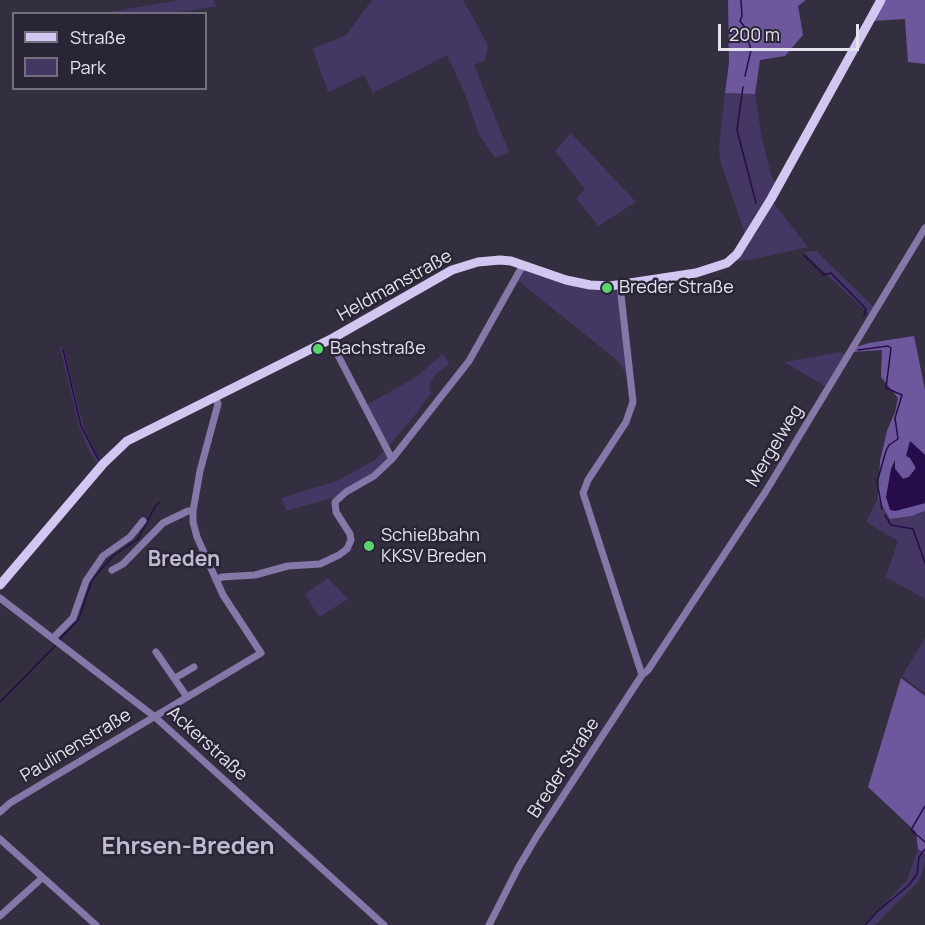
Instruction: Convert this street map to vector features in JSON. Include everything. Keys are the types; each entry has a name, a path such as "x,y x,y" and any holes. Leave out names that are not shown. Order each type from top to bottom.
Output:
{"main road":[{"name":"Heldmanstraße","path":"0,585 119,447 138,435 330,340 452,270 489,260 511,261 582,284 620,286 715,268 727,263 737,254 881,0"}],"street":[{"name":"Mergelweg","path":"642,675 648,670 766,491 925,228"},
{"path":"215,397 218,404 217,412 200,471 193,511 195,531 216,580 222,577 255,575 288,566 320,564 347,549 351,540 350,534 336,512 335,502 346,492 374,476 392,459 469,361 523,265"},
{"path":"620,286 633,402 626,422 588,480 583,493 642,675"},
{"path":"330,340 392,459"},
{"path":"112,570 123,564 163,523 193,511"},
{"path":"53,638 73,618 86,581 103,556 130,537 143,521"},
{"name":"Paulinenstraße","path":"0,812 10,803 261,653 230,608 216,580"},
{"name":"Ackerstraße","path":"0,598 155,717 384,925"},
{"path":"156,652 187,697"},
{"path":"175,678 194,667"},
{"name":"Breder Straße","path":"489,925 522,860 642,675"},
{"path":"0,839 96,925"},
{"path":"0,916 42,878"}],"green space":[{"path":"181,0 213,0 216,6 182,12 109,12"},
{"path":"372,0 463,0 488,45 485,60 474,65 509,152 495,158 479,134 465,94 447,55 373,93 364,75 328,92 313,49 346,35"},
{"path":"725,93 755,94 762,139 772,178 777,182 746,237 720,160 719,146"},
{"path":"571,133 636,202 598,226 576,198 585,189 555,151"},
{"path":"772,201 808,247 732,262"},
{"path":"816,251 874,307 869,314 803,252"},
{"path":"522,270 612,289 619,293 628,377 618,361 516,279"},
{"path":"64,347 83,425 91,447 101,462 97,463 88,449 79,426 60,348"},
{"path":"841,352 845,354 825,386 784,362"},
{"path":"443,354 449,364 435,375 429,386 431,393 387,448 365,406 416,377"},
{"path":"385,450 389,459 374,473 336,497 286,511 281,498 337,481 375,460"},
{"path":"878,498 891,519 925,512 925,599 886,577 898,541 866,522"},
{"path":"328,578 348,599 319,617 305,594"},
{"path":"925,638 925,693 902,676"},
{"path":"918,849 925,853 925,862 919,881 875,925 865,925 907,880"}],"shaded area":[{"path":"728,0 806,0 798,6 803,35 785,56 760,60 755,94 725,93 729,63"},
{"path":"883,0 925,0 925,64 908,62 905,19 873,21"},
{"path":"914,336 925,390 925,455 911,442 910,458 916,468 909,477 903,479 895,469 895,511 925,503 925,511 912,516 890,519 878,498 880,461 898,398 881,377 882,350 852,352 856,347 869,343"},
{"path":"910,441 925,455 925,503 895,511 890,510 886,497 895,460 895,469 903,479 909,477 916,468 906,456"},
{"path":"901,678 925,696 925,853 918,849 916,832 868,787"}],"waterway":[{"path":"741,0 740,21 744,26 751,50 745,76"},
{"path":"743,87 737,130 756,203"},
{"path":"804,255 824,275 831,273 866,309 864,316"},
{"path":"858,350 888,346 891,348 886,388 902,395 895,418 898,439 889,445 886,451 877,482 882,509"},
{"path":"63,349 81,426 99,461"},
{"path":"59,640 79,619 92,580 113,556 138,539 156,505 160,502"},
{"path":"885,515 891,525 913,529 925,563"},
{"path":"0,702 56,645"},
{"path":"925,806 911,830 925,842"},
{"path":"865,925 909,885 917,874 919,857 925,849"}],"place":[{"name":"Breder Straße","path":"607,288"},
{"name":"Bachstraße","path":"318,349"},
{"name":"Schießbahn KKSV Breden","path":"369,546"}],"district":[{"name":"Breden","path":"184,560"},
{"name":"Ehrsen-Breden","path":"188,847"}]}
